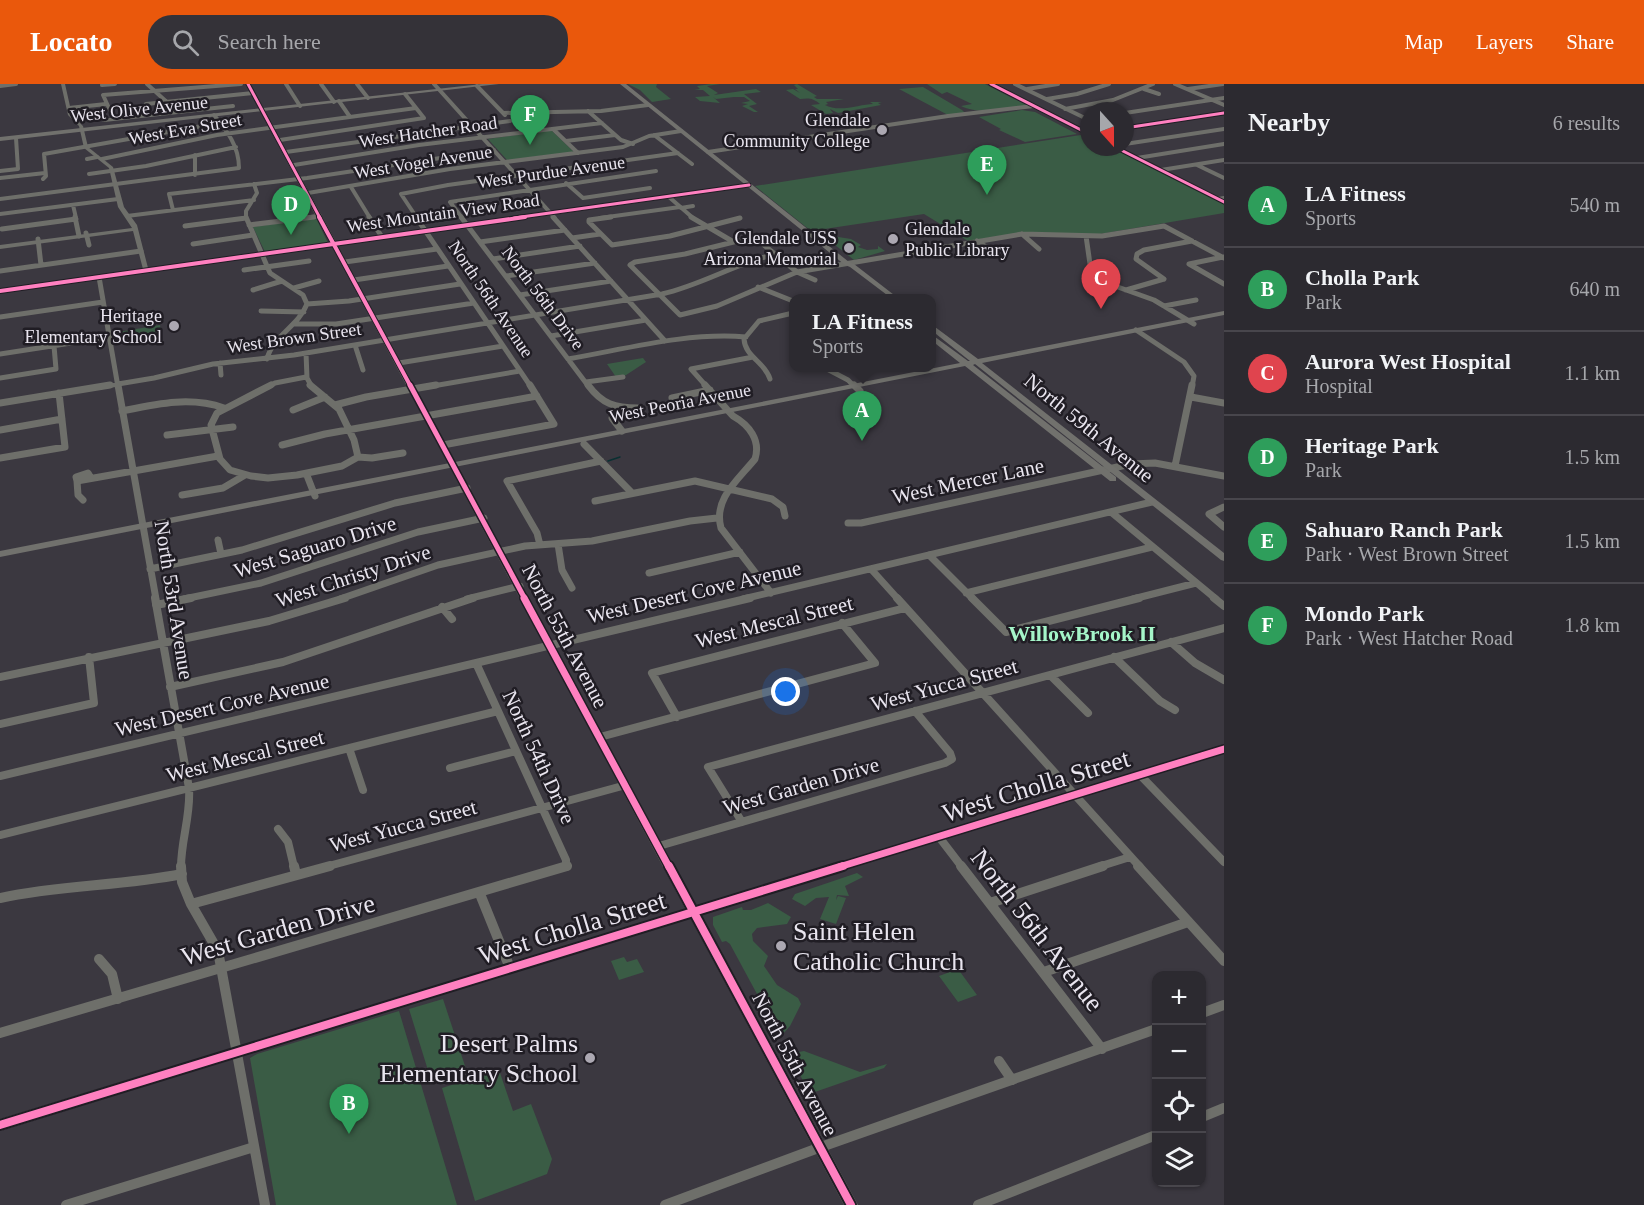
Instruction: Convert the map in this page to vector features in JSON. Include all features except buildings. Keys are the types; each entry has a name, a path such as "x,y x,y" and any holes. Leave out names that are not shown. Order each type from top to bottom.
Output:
{"main road":[{"name":"West Olive Avenue","path":"0,139 42,138 82,130 496,84"},
{"path":"618,84 639,95 647,104 847,264 852,265 890,294"},
{"path":"624,87 638,100 647,104"},
{"path":"847,264 845,266 880,294"},
{"name":"West Peoria Avenue","path":"1191,322 1224,313"},
{"name":"West Peoria Avenue","path":"0,555 143,527 153,528 622,432 858,389 1224,317"},
{"name":"North 59th Avenue","path":"936,334 1102,468 1224,558"},
{"name":"West Peoria Avenue","path":"456,466 584,444 731,413"},
{"name":"North 59th Avenue","path":"1148,503 1224,567"}],"street":[{"path":"0,86 16,84"},
{"path":"63,84 72,119 80,124 86,148 107,162 112,170 118,199 122,210 135,228 147,271"},
{"path":"102,85 115,84"},
{"path":"147,84 168,102 181,119"},
{"path":"114,119 103,95 241,84"},
{"name":"North 55th Avenue","path":"248,84 274,128 484,518 851,1205"},
{"path":"286,84 303,107"},
{"path":"321,84 350,117"},
{"path":"357,84 368,98"},
{"path":"434,84 665,342"},
{"path":"991,84 1080,129"},
{"path":"1015,84 1080,116"},
{"path":"1025,89 1058,84"},
{"path":"1045,99 1077,94 1109,84"},
{"path":"1065,109 1127,97 1153,84"},
{"path":"1175,84 1224,105"},
{"path":"1187,89 1223,84"},
{"path":"286,152 510,121 477,86"},
{"path":"280,140 424,118 399,88"},
{"path":"1144,89 1159,94"},
{"path":"146,104 254,93"},
{"path":"1134,112 1224,98"},
{"path":"69,108 106,104"},
{"path":"503,113 588,111 647,104"},
{"path":"104,120 234,106"},
{"path":"708,152 919,120 1034,106"},
{"name":"West Eva Street","path":"87,159 229,133 416,108"},
{"path":"549,111 552,116"},
{"path":"588,111 615,135 633,144"},
{"path":"1134,127 1224,113"},
{"path":"0,199 239,168 236,147 229,133 214,115"},
{"path":"43,179 44,154 219,123"},
{"name":"West Hatcher Road","path":"294,165 483,137 602,123"},
{"path":"162,127 170,132"},
{"path":"553,129 578,153"},
{"path":"1134,143 1224,129"},
{"name":"West Vogel Avenue","path":"308,193 633,144 654,135 681,131"},
{"path":"123,133 125,141"},
{"path":"566,141 615,135"},
{"path":"654,135 692,164"},
{"path":"0,171 18,169 16,138"},
{"path":"376,138 404,162"},
{"path":"1137,158 1224,144"},
{"path":"89,174 146,166 236,147"},
{"path":"173,210 169,194 301,179 494,150"},
{"path":"517,176 678,153"},
{"path":"195,155 195,175"},
{"path":"1133,156 1222,199"},
{"name":"West Purdue Avenue","path":"450,202 656,171 643,158"},
{"path":"1161,170 1224,160"},
{"path":"1196,165 1224,178"},
{"path":"0,178 45,172"},
{"path":"566,183 583,198 650,188 636,174"},
{"name":"North 56th Avenue","path":"443,445 554,424 401,194 517,176"},
{"path":"254,184 257,193 246,211 246,218 253,235 270,273 303,295 307,304 304,312 269,349 267,359"},
{"name":"West Mountain View Road","path":"0,291 749,185"},
{"path":"351,187 382,237"},
{"path":"622,192 632,202"},
{"path":"489,195 496,203"},
{"path":"669,197 705,226 732,241"},
{"path":"0,214 118,199"},
{"path":"127,216 254,200"},
{"name":"North 56th Drive","path":"450,202 600,401 616,408"},
{"path":"73,205 79,235"},
{"path":"250,205 259,206"},
{"path":"693,206 589,220 612,245 663,238 740,218"},
{"path":"634,214 642,221"},
{"path":"249,225 320,216"},
{"path":"185,226 246,218"},
{"path":"2,229 76,219"},
{"path":"815,280 797,272 754,237 692,253 630,263 658,295 680,315 717,306 781,276 797,272 1022,234 1102,236 1164,226 1223,257"},
{"path":"0,246 135,228"},
{"path":"480,242 565,230"},
{"path":"86,234 89,245"},
{"path":"572,237 600,234"},
{"path":"1022,234 1039,249"},
{"path":"193,243 253,235"},
{"path":"1086,236 1090,264 1096,274 1108,283 1164,306 1191,322"},
{"path":"38,241 41,265"},
{"path":"977,241 988,248"},
{"path":"1126,290 1164,279 1137,261 1137,254 1144,250 1192,241"},
{"path":"493,259 580,246"},
{"path":"345,262 437,249"},
{"path":"0,271 141,251"},
{"name":"West Brown Street","path":"0,403 118,384 220,363 306,353 658,295 685,289 751,259 776,254"},
{"path":"1223,257 1189,264 1224,284"},
{"path":"244,270 309,261"},
{"path":"506,276 595,263"},
{"path":"354,280 448,266"},
{"path":"698,276 707,279"},
{"name":"North 53rd Avenue","path":"99,278 189,788 190,806 181,853 182,882 191,904 212,936 222,968 265,1205"},
{"path":"253,290 282,281"},
{"path":"294,288 319,281"},
{"path":"520,295 610,281"},
{"path":"307,304 460,284"},
{"path":"758,288 789,300"},
{"path":"1164,306 1196,300"},
{"path":"0,317 103,302"},
{"path":"293,324 325,325 474,303"},
{"path":"261,311 304,312"},
{"path":"770,379 768,372 745,348 746,337 762,320 789,314"},
{"path":"551,336 646,320"},
{"path":"1139,332 1190,366 1195,379 1175,465"},
{"path":"270,334 280,336"},
{"path":"568,359 665,342 723,335 746,337"},
{"path":"0,354 110,337"},
{"path":"355,345 363,370"},
{"path":"0,378 56,369 54,346"},
{"path":"399,363 503,346"},
{"path":"306,353 309,360 306,377 309,384 335,405 357,449 358,457"},
{"path":"753,357 691,369 731,413 733,420 757,443 758,452 755,459 720,502 717,518 721,528 771,593"},
{"path":"220,363 221,375"},
{"path":"335,405 356,399 520,371"},
{"path":"831,372 858,389"},
{"path":"306,377 275,383 224,408 214,416 211,429 218,456 230,470 245,475 282,477 342,466 358,457 372,458 403,453"},
{"path":"586,382 623,377"},
{"path":"672,398 710,390"},
{"path":"0,458 65,447 59,393"},
{"path":"282,445 348,430 537,396"},
{"path":"293,410 325,397"},
{"path":"1191,397 1224,404"},
{"path":"122,411 196,401 213,403 224,408"},
{"path":"622,432 612,418 616,408 638,408"},
{"path":"0,430 62,419"},
{"path":"167,435 233,427"},
{"path":"584,444 617,474 632,492"},
{"path":"83,501 78,495 76,477 84,473 88,473 91,478 218,456"},
{"path":"540,545 537,533 507,482 601,461"},
{"name":"West Mercer Lane","path":"848,523 861,523 1102,468 1149,463 1175,465 1224,475"},
{"path":"306,473 314,494"},
{"path":"182,495 218,490 234,484 245,475"},
{"path":"595,501 695,481 772,499 783,507 785,516"},
{"path":"150,569 221,554 296,534 360,511 467,488"},
{"name":"West Desert Cove Avenue","path":"0,776 1148,503"},
{"path":"1224,507 1209,514 1224,527"},
{"path":"1111,512 1224,606"},
{"name":"West Saguaro Drive","path":"156,605 261,583 399,538 484,518"},
{"name":"West Christy Drive","path":"0,677 89,657 162,645 304,612 438,565 501,551 592,541 690,521 717,518"},
{"path":"290,525 296,534"},
{"path":"218,540 221,554"},
{"path":"558,544 562,570 572,588"},
{"path":"966,593 1152,546"},
{"path":"649,573 740,552"},
{"path":"929,555 1006,632 1196,583"},
{"path":"872,569 1224,962"},
{"path":"170,687 283,662 371,636 441,607 520,586"},
{"path":"441,607 452,619"},
{"name":"West Mescal Street","path":"677,717 652,673 905,608"},
{"path":"600,737 875,663 842,623"},
{"name":"West Yucca Street","path":"742,822 708,767 1224,628"},
{"path":"1172,642 1201,667 1224,680"},
{"path":"0,724 94,703 89,657"},
{"path":"1114,657 1160,701 1175,710"},
{"name":"North 54th Drive","path":"476,663 567,867"},
{"path":"1051,675 1088,713"},
{"name":"West Mescal Street","path":"0,835 498,711"},
{"name":"West Garden Drive","path":"659,846 945,763 952,759 950,753 915,711"},
{"path":"350,748 363,790"},
{"name":"West Cholla Street","path":"0,1125 1224,749"},
{"path":"450,768 516,752"},
{"path":"1140,775 1224,862"},
{"name":"West Yucca Street","path":"191,904 626,784"},
{"path":"278,829 288,842 296,874"},
{"name":"North 56th Avenue","path":"939,837 1102,1049"},
{"path":"990,903 1130,857"},
{"name":"West Garden Drive","path":"0,1033 567,867"},
{"path":"0,898 35,889 135,882 182,874"},
{"path":"480,894 510,968"},
{"path":"1044,972 1188,922"},
{"path":"99,959 112,974 118,999"},
{"path":"1206,1012 1224,1005"},
{"path":"665,1205 821,1147 1152,1030"},
{"path":"999,1061 1012,1080"},
{"path":"1206,1115 1224,1108"},
{"path":"978,1205 1152,1137"},
{"path":"66,1205 254,1147"}],"green space":[{"path":"628,84 657,84 656,87 671,99 652,102 640,90"},
{"path":"720,84 707,86 718,93 714,95 756,89 761,92 744,94 757,104 749,106 758,112 742,106 748,104 741,103 750,101 744,97 716,99 713,97 720,103 700,101 695,97 710,96 703,90 694,90 700,89 697,86"},
{"path":"797,84 817,96 814,97 817,99 844,99 826,102 828,104 825,105 831,107 843,108 873,104 870,102 882,102 878,103 881,105 838,113 830,109 833,113 826,114 811,105 820,104 815,101 800,99 786,90 793,89 800,93 795,89 798,89 794,85"},
{"path":"927,84 985,84 1028,106 993,110 968,109 961,106 972,104 947,92 942,94"},
{"path":"923,87 966,114 948,115 899,89"},
{"path":"1022,110 1035,112 1077,134 1025,142 999,130 1001,129 979,117"},
{"path":"551,130 574,152 507,160 488,139"},
{"path":"1080,135 1080,156 1130,156 1224,204 1224,213 1094,235 1027,232 968,241 924,214 811,231 755,186"},
{"path":"316,218 328,243 265,252 253,227"},
{"path":"825,237 851,239 861,245 858,247 867,250 878,249 878,246 885,251 854,260"},
{"path":"160,325 161,333 119,339 118,332"},
{"path":"643,358 646,362 623,377 616,377 607,364"},
{"path":"857,873 863,877 845,886 849,896 837,895 836,900 838,896 846,898 836,924 820,919 829,897 816,898 805,906 792,899 795,894"},
{"path":"768,903 791,917 787,924 757,928 752,934 753,941 768,956 764,966 777,985 798,998 801,1004 790,1026 783,1034 777,1031 730,944 726,941 722,942 713,925 713,917 742,907 743,910 751,910"},
{"path":"624,957 627,962 637,959 644,972 619,980 611,961"},
{"path":"958,969 977,995 958,1002 939,976"},
{"path":"443,999 466,1069 431,1080 409,1009"},
{"path":"399,1011 457,1205 276,1205 250,1058"},
{"path":"804,1051 860,1072 887,1064 884,1068 812,1093 808,1090 791,1058 794,1053"},
{"path":"499,1070 513,1111 531,1104 552,1159 547,1174 475,1201 442,1088"}],"waterway":[{"path":"608,461 620,457"}],"cycle path":[{"path":"248,84 851,1205"},
{"path":"991,84 1080,129"},
{"path":"1134,127 1224,113"},
{"path":"1133,156 1224,202"},
{"path":"0,291 749,185"},
{"path":"0,1125 1224,749"}],"place":[{"name":"Glendale Community College","path":"882,130"},
{"name":"Mondo Park","path":"530,145"},
{"name":"Sahuaro Ranch Park","path":"987,195"},
{"name":"Heritage Park","path":"291,235"},
{"name":"Glendale Public Library","path":"893,239"},
{"name":"Glendale USS Arizona Memorial","path":"849,248"},
{"name":"Aurora West Hospital","path":"1101,309"},
{"name":"Heritage Elementary School","path":"174,326"},
{"name":"LA Fitness","path":"862,441"},
{"name":"Saint Helen Catholic Church","path":"781,946"},
{"name":"Desert Palms Elementary School","path":"590,1058"},
{"name":"Cholla Park","path":"349,1134"}],"district":[{"name":"WillowBrook II","path":"1082,633"}]}
